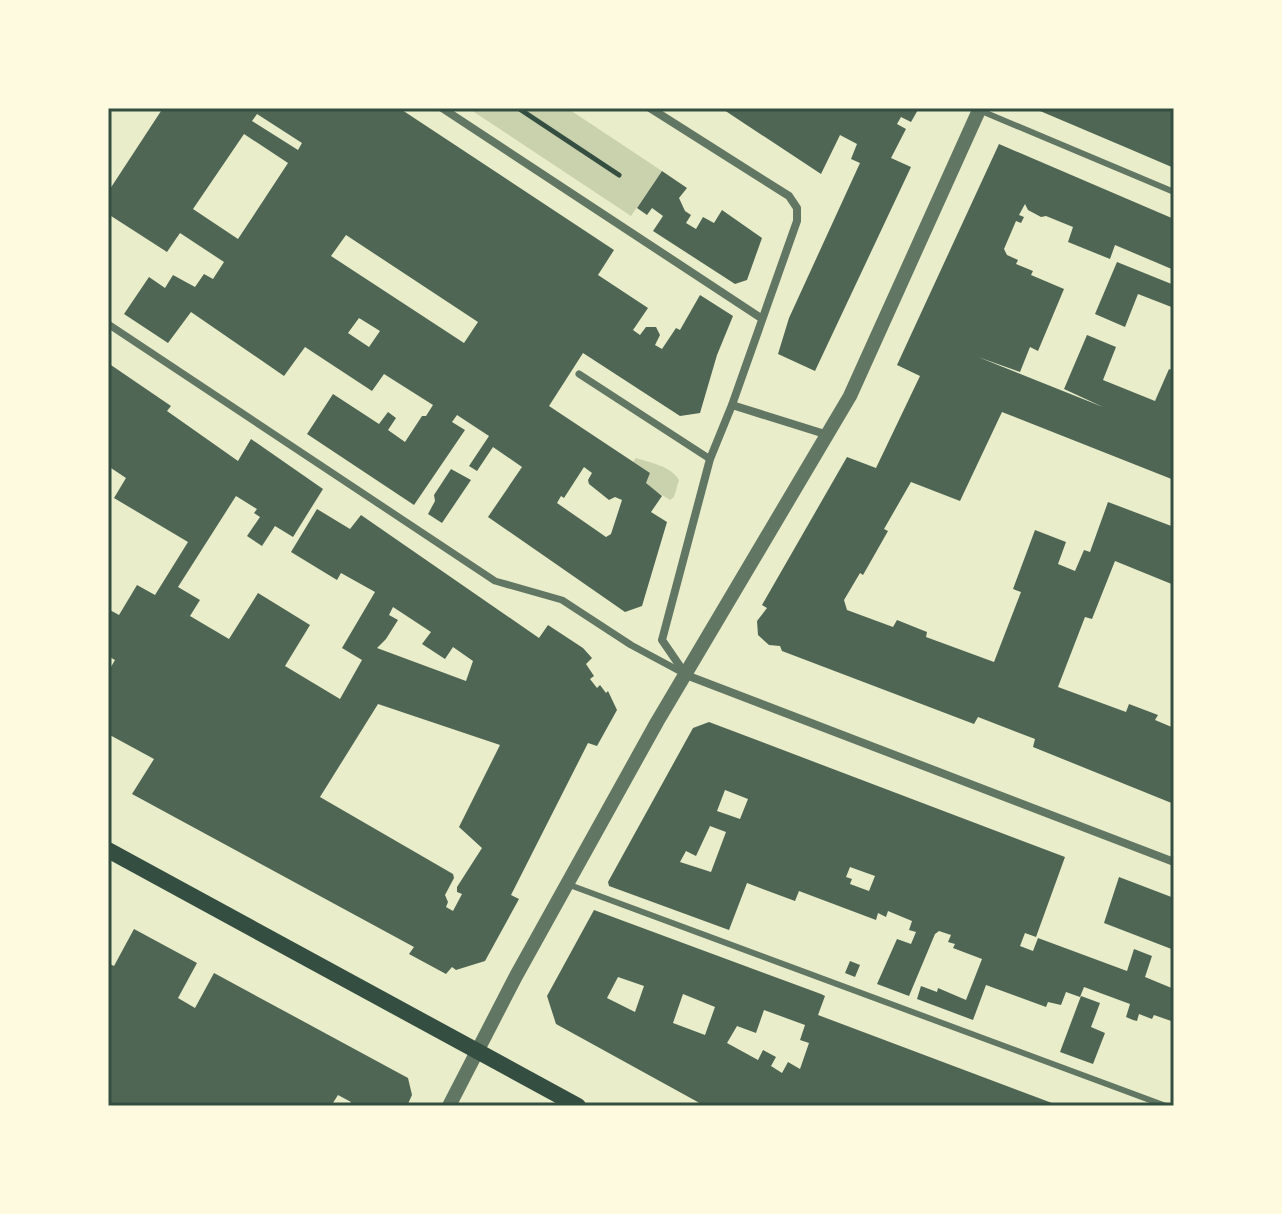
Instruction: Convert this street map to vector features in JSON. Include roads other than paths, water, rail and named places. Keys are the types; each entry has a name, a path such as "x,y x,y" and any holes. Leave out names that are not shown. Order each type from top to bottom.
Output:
{"main road":[{"path":"108,850 578,1106"}],"street":[{"path":"442,108 761,318"},
{"path":"650,108 789,196 797,208 797,221 710,459 662,640 686,675"},
{"path":"449,1106 657,722 857,382 980,109"},
{"path":"108,324 495,581 562,600 631,645 686,675 1174,862"},
{"path":"579,374 710,459"},
{"path":"732,405 828,435"}],"lane":[{"path":"980,109 1174,192"},
{"path":"567,884 1166,1106"}]}
